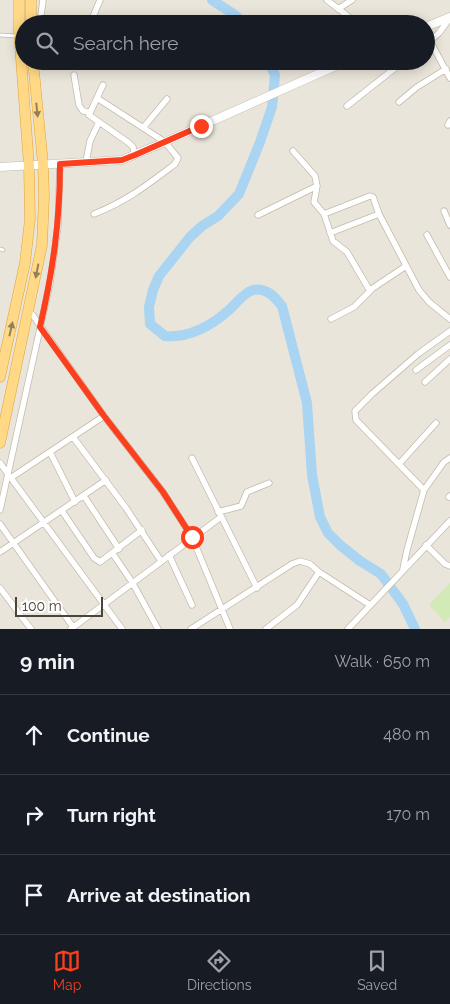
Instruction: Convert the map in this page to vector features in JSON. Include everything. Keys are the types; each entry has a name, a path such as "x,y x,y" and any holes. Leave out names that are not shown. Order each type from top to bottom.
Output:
{"highway":[{"path":"20,0 20,15"},
{"path":"31,0 31,15"},
{"path":"0,377 28,241 29,166 22,70"},
{"path":"0,443 42,245 43,164 35,70"}],"street":[{"path":"41,15 43,0"},
{"path":"94,15 100,0"},
{"path":"327,0 346,15"},
{"path":"338,9 352,0"},
{"path":"435,24 449,20"},
{"path":"435,36 449,20"},
{"path":"435,52 450,78"},
{"path":"399,102 426,81 446,69"},
{"path":"0,167 122,160 327,70"},
{"path":"347,106 393,70"},
{"path":"74,75 79,105 83,112 89,112"},
{"path":"89,112 103,85"},
{"path":"94,214 118,204 137,193 175,164 178,158 165,142 96,98"},
{"path":"143,128 167,99"},
{"path":"89,112 89,115 129,143 133,147 135,155"},
{"path":"86,162 90,141 99,122"},
{"path":"293,151 315,176 317,186 314,202 324,214 334,243 347,252 370,291"},
{"path":"0,510 10,475 56,247 60,164"},
{"path":"258,215 317,186"},
{"path":"324,214 372,196 379,214 423,297 450,319"},
{"path":"444,211 450,225"},
{"path":"330,233 379,214"},
{"path":"427,235 450,277"},
{"path":"331,319 354,307 380,282 406,266"},
{"path":"29,310 104,416 163,492 192,537 230,629"},
{"path":"424,490 356,420 355,412 372,394 418,354 450,331"},
{"path":"416,370 450,345"},
{"path":"425,382 450,359"},
{"path":"10,475 50,452 104,416"},
{"path":"400,464 436,423"},
{"path":"73,437 142,530 162,561"},
{"path":"50,452 75,502"},
{"path":"192,458 257,588"},
{"path":"401,571 424,490 444,462 450,458"},
{"path":"0,463 122,629"},
{"path":"0,552 106,480"},
{"path":"0,524 72,628 220,515 240,506 247,492 269,483"},
{"path":"84,496 119,549"},
{"path":"62,511 98,561 104,561 142,530"},
{"path":"348,629 450,521"},
{"path":"426,545 445,564 450,566"},
{"path":"113,554 132,582 158,629"},
{"path":"169,555 192,605"},
{"path":"191,629 198,627 292,564 300,561 310,564 319,572 370,605"},
{"path":"266,629 297,605 319,572"},
{"path":"0,588 31,629"}],"lane":[{"path":"0,35 15,36"}],"shaded area":[{"path":"0,0 450,0 450,629 0,629"}],"green space":[{"path":"450,583 450,617 445,622 429,605"}],"waterway":[{"path":"212,0 235,15"},
{"path":"272,70 275,75 272,107 239,194 218,216 202,226 190,237 159,276 149,307 150,324 165,336 191,333 215,321 249,291 258,289 266,291 282,306 307,403 312,475 320,517 328,533 340,545 360,561 381,574 403,604 415,629"}],"route":[{"path":"192,537 163,492 104,416 40,327 56,247 60,164 122,160 201,126"}]}
